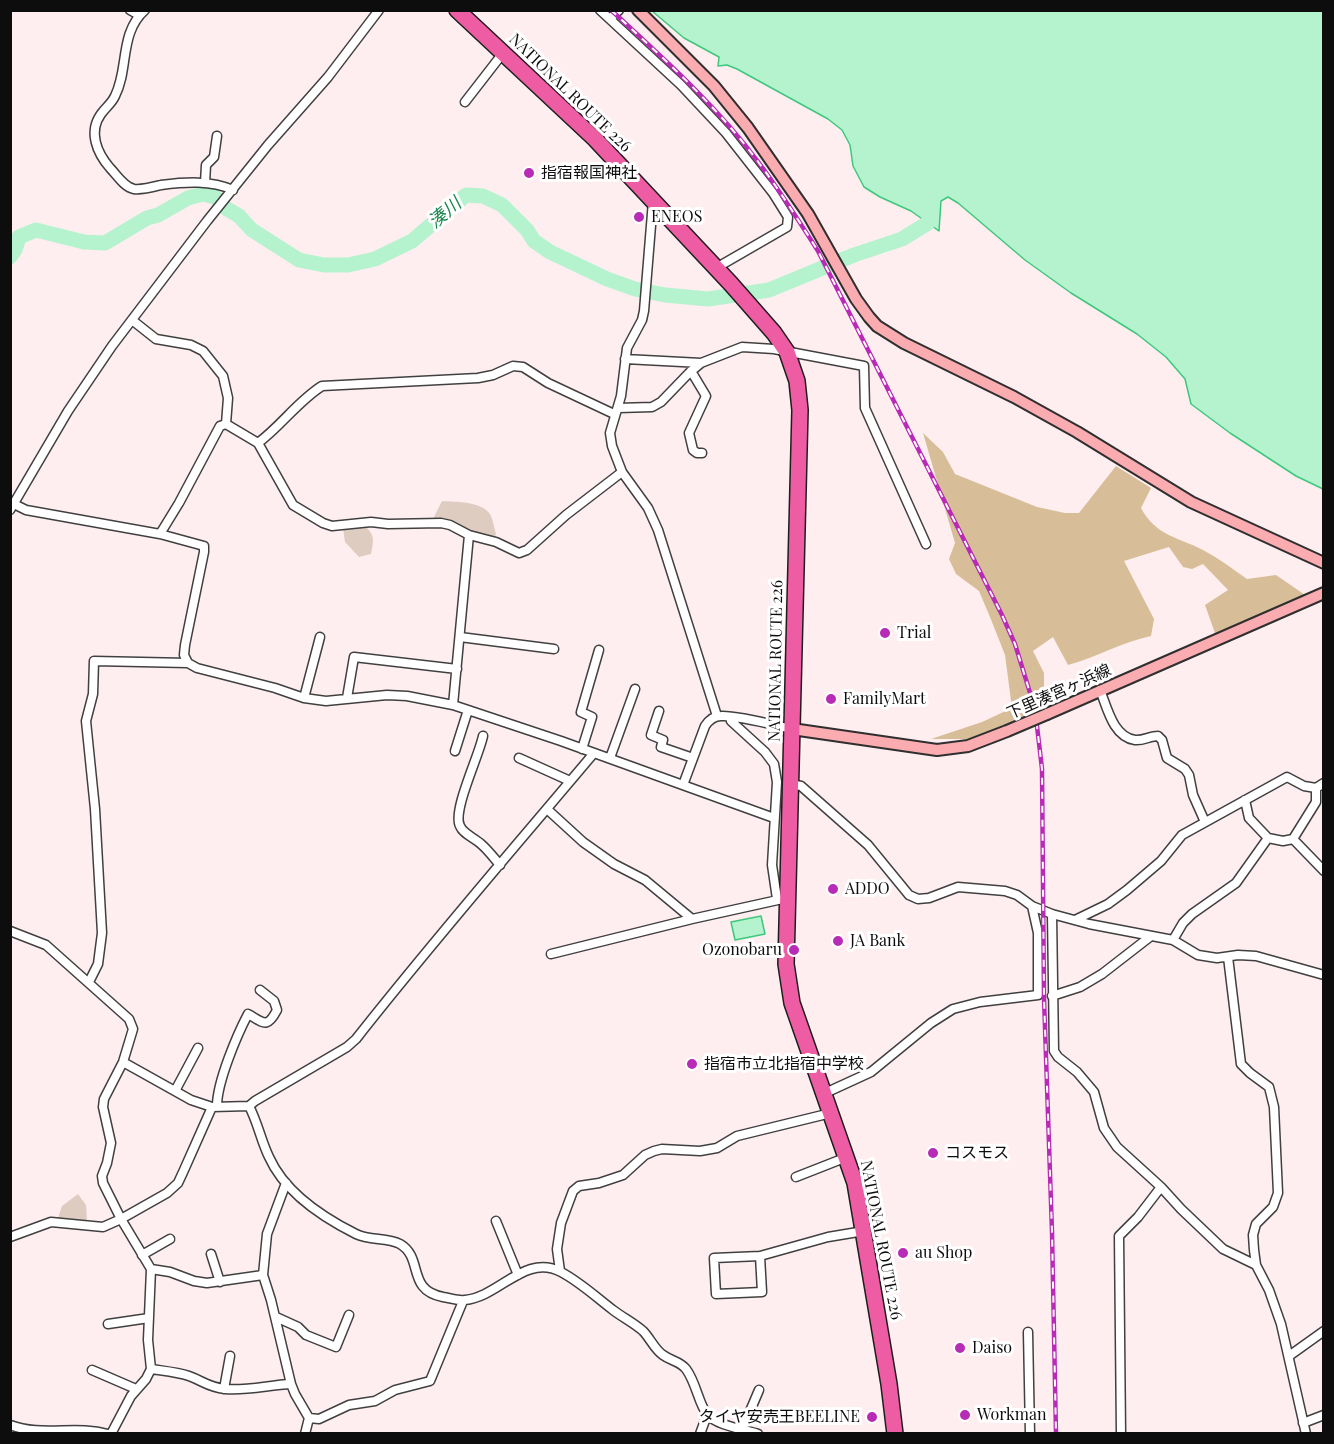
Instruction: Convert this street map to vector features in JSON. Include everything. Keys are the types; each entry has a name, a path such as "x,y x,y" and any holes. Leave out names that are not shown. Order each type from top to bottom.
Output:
{"highway":[{"name":"NATIONAL ROUTE 226","path":"457,10 595,139 731,284 774,333 787,352 797,381 800,410 791,784 782,898 786,964 792,1003 855,1183 889,1384 895,1434"}],"street":[{"path":"130,10 142,13 125,47 119,89 114,99 99,115 94,139 99,153 126,186 135,189 167,184 205,183 222,185 231,193"},
{"path":"188,663 184,655 185,645 204,546 159,534 26,510 12,505 88,379 268,145 328,76 379,10"},
{"path":"600,10 681,85 726,133 773,193 788,217 787,227 716,268"},
{"path":"610,19 619,10"},
{"path":"638,10 714,87 748,128 792,189 868,317 890,336 1059,422 1191,502 1323,563"},
{"path":"465,102 503,53"},
{"path":"205,183 206,165 214,157 217,136"},
{"path":"653,201 644,311 642,320 627,348 610,433 612,446 622,472 648,508 658,530 717,716"},
{"path":"132,320 156,339 191,345 203,351 223,376 228,398 226,424"},
{"path":"258,443 270,435 312,392 322,386 478,378 493,375 513,366 523,367 548,383 616,411 652,407 661,402 701,363 742,347 787,352 864,366 865,408 926,544"},
{"path":"625,359 701,363"},
{"path":"691,371 706,396 689,433 693,450 702,453"},
{"path":"159,534 179,503 220,426 226,424 258,443 293,505 323,523 332,526 371,522 441,523 469,535 495,542 519,554 527,550 566,515 622,472"},
{"path":"453,705 469,535"},
{"name":"下里湊宮ヶ浜線","path":"792,729 937,750 969,746 1323,593"},
{"path":"304,698 320,637"},
{"path":"460,637 554,649"},
{"path":"582,749 592,717 581,712 599,650"},
{"path":"347,698 354,657 457,669"},
{"path":"89,982 98,964 102,912 86,721 93,694 93,661 188,663 197,668 304,698 326,701 387,695 407,696 453,705 609,758 774,818"},
{"path":"609,758 635,689"},
{"path":"1100,690 1115,726 1121,734 1134,740 1155,736 1162,740 1167,758 1185,769 1189,775 1193,795 1205,822"},
{"path":"455,751 468,710"},
{"path":"659,711 651,735 663,740 661,747 693,758"},
{"path":"683,785 705,726 708,721 717,716 792,729"},
{"path":"551,954 782,898 772,865 777,782 774,764 765,752 731,721 730,717"},
{"path":"483,736 481,748 462,798 458,820 460,829 481,844 500,866"},
{"path":"123,1062 191,1100 214,1107 249,1107 255,1101 347,1047 594,753"},
{"path":"519,758 570,781"},
{"path":"1074,921 1108,904 1161,861 1182,835 1245,800 1287,777 1304,786 1320,786 1316,802 1293,839 1283,841 1268,838 1249,818 1245,800"},
{"path":"791,784 801,786 868,845 909,895 918,899 929,898 958,887 1005,891 1052,914 1074,921 1173,940 1198,955 1256,956 1323,975"},
{"path":"548,810 583,842 614,864 645,880 692,919"},
{"path":"1173,940 1183,923 1192,914 1236,883 1268,838"},
{"path":"1293,839 1323,871"},
{"path":"824,1094 871,1072 931,1023 953,1009 980,1002 1038,995 1038,933 1032,906"},
{"path":"1052,914 1054,1051 1094,1092 1101,1121 1110,1139 1223,1249 1256,1265"},
{"path":"10,932 46,945 89,982 132,1024 133,1029 123,1062 106,1093 103,1107 111,1143 102,1176 103,1183 121,1219 152,1269 148,1347 152,1369 126,1403 109,1434 84,1430 22,1430 10,1425"},
{"path":"1052,996 1080,987 1102,974 1151,936"},
{"path":"1228,957 1241,1064 1250,1074 1269,1087 1274,1107 1278,1193 1273,1207 1253,1230 1256,1265 1269,1290 1289,1356 1306,1434"},
{"path":"10,1237 51,1222 103,1227 167,1193 177,1182 214,1107 237,1035 248,1014 268,1023 277,1010 274,1001 260,990"},
{"path":"175,1091 198,1048"},
{"path":"249,1107 272,1164 304,1202 364,1238 401,1244 412,1259 418,1282 424,1289 434,1295 463,1301 483,1295 525,1271 542,1267 560,1271 643,1331 662,1355 685,1367 707,1415 721,1423 758,1434"},
{"path":"560,1271 557,1249 561,1223 573,1191 579,1186 599,1183 623,1175 645,1155 654,1151 662,1149 700,1151 717,1148 737,1136 831,1113"},
{"path":"796,1177 847,1157"},
{"path":"286,1183 267,1234 263,1275 276,1317 291,1384 309,1418 305,1434"},
{"path":"1121,1434 1119,1236 1138,1217 1161,1187"},
{"path":"496,1221 518,1275"},
{"path":"760,1256 762,1292 716,1294 714,1258 760,1256 782,1248 864,1231"},
{"path":"142,1255 170,1239"},
{"path":"211,1254 220,1282"},
{"path":"152,1269 170,1272 195,1281 220,1282 263,1275"},
{"path":"309,1418 319,1419 349,1405 375,1401 395,1390 430,1381 463,1301"},
{"path":"276,1317 289,1322 306,1335 336,1347 349,1315"},
{"path":"108,1324 149,1317"},
{"path":"1289,1356 1323,1331"},
{"path":"1028,1332 1030,1434"},
{"path":"224,1389 230,1356"},
{"path":"152,1369 185,1375 208,1386 224,1389 242,1390 291,1384"},
{"path":"93,1370 136,1389"},
{"path":"742,1430 759,1390"},
{"path":"700,1434 707,1415"},
{"path":"1304,1423 1323,1415"}],"shaded area":[{"path":"652,11 1323,11 1323,489 1296,476 1230,433 1191,404 1185,379 1166,357 1137,334 1071,293 1025,260 958,203 948,197 941,201 939,231 911,211 864,187 853,166 850,145 842,130 828,119 737,69 727,65 718,66 719,57 684,38"},
{"path":"923,433 943,452 955,474 1037,507 1065,513 1079,513 1116,466 1151,488 1141,508 1154,525 1168,535 1209,553 1247,579 1276,575 1308,597 1216,636 1205,605 1228,590 1203,564 1192,569 1183,567 1169,547 1124,561 1154,619 1151,636 1068,665 1053,637 1033,651 1044,673 1044,716 969,739 931,739 982,722 1012,708 1005,655 990,617 979,591 956,574 949,559 955,543"},
{"path":"442,501 468,503 486,510 493,521 496,534 494,539 433,519"},
{"path":"364,525 372,535 373,545 371,554 359,557 345,542 343,528"},
{"path":"761,916 765,934 735,940 731,922"},
{"path":"78,1194 86,1205 87,1221 58,1218 62,1206"}],"waterway":[{"name":"湊川","path":"10,257 19,237 36,230 84,242 105,243 147,218 158,215 188,198 203,194 215,197 252,230 299,260 324,265 348,265 375,259 412,241 466,195 483,196 502,205 527,230 534,241 550,252 607,279 635,289 665,295 708,299 769,290 854,255 902,239 928,223"}],"railway":[{"path":"611,10 689,83 743,142 811,240 1015,644 1035,709 1042,769 1044,998 1056,1434"}],"place":[{"name":"指宿報国神社","path":"529,173"},
{"name":"ENEOS","path":"639,217"},
{"name":"Trial","path":"885,633"},
{"name":"FamilyMart","path":"831,699"},
{"name":"ADDO","path":"833,889"},
{"name":"JA Bank","path":"838,941"},
{"name":"Ozonobaru","path":"794,950"},
{"name":"指宿市立北指宿中学校","path":"692,1064"},
{"name":"コスモス","path":"933,1153"},
{"name":"au Shop","path":"903,1253"},
{"name":"Daiso","path":"960,1348"},
{"name":"Workman","path":"965,1415"},
{"name":"タイヤ安売王BEELINE","path":"872,1417"}]}
